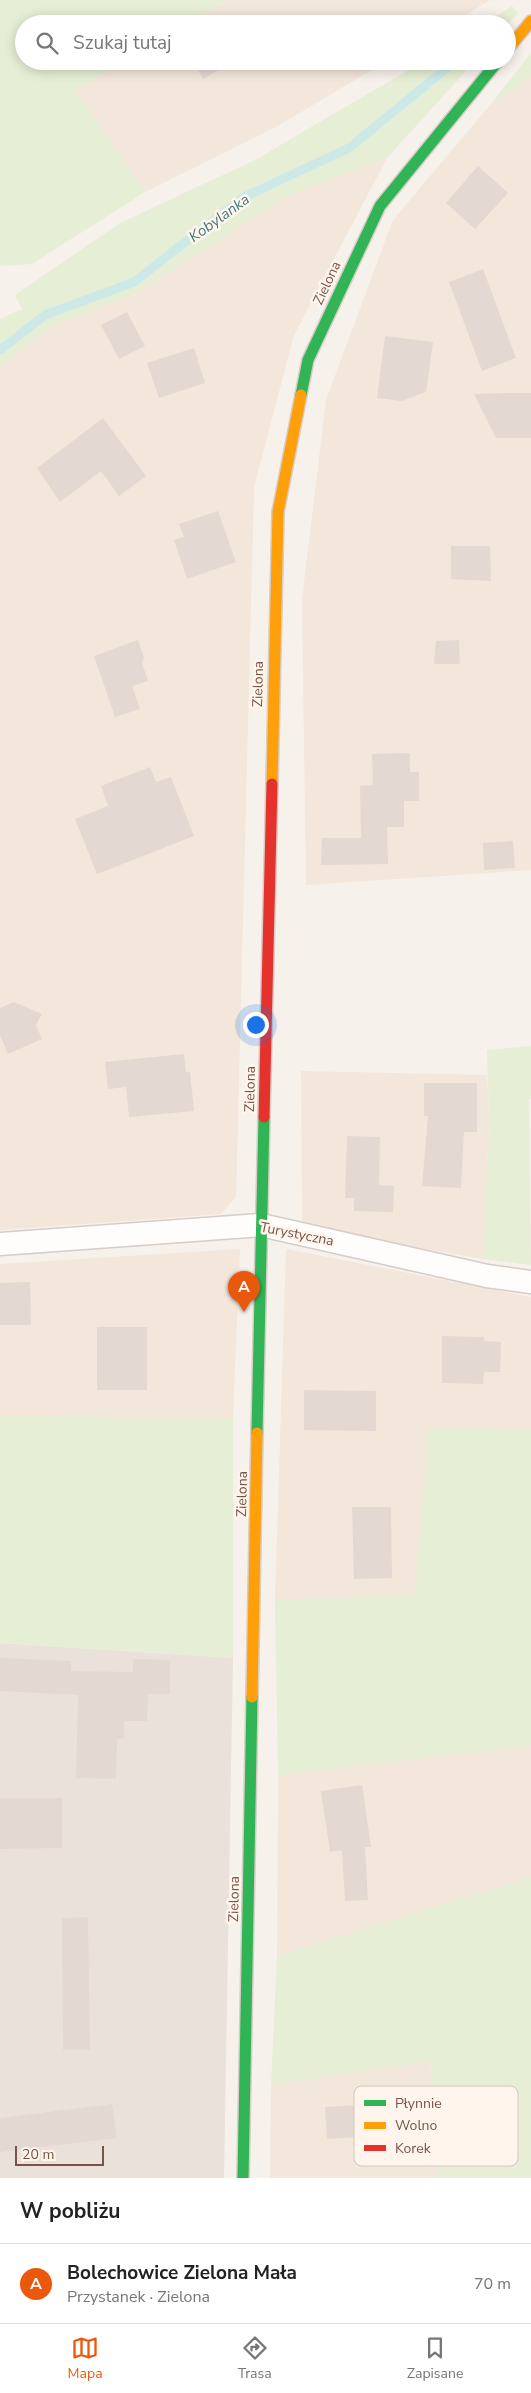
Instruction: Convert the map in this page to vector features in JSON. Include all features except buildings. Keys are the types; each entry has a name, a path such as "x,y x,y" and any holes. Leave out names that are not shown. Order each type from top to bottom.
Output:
{"street":[{"path":"516,39 531,21"},
{"name":"Zielona","path":"243,2178 261,1314 261,1225 278,512 308,360 380,206 490,70"},
{"name":"Turystyczna","path":"0,1244 261,1225 487,1276 531,1282"}],"shaded area":[{"path":"227,0 490,0 465,15 202,15"},
{"path":"109,70 372,70 276,127 145,192 75,90"},
{"path":"531,77 531,870 306,885 302,600 326,400 393,220 491,104"},
{"path":"387,158 294,335 254,487 236,1197 221,1214 0,1230 0,368 50,326 136,294 289,195"},
{"path":"301,1071 487,1075 489,1119 483,1259 302,1227"},
{"path":"240,1249 233,1419 0,1415 0,1264"},
{"path":"286,1249 531,1297 531,1429 428,1428 416,1594 275,1600"},
{"path":"0,1643 233,1658 224,2178 0,2178"},
{"path":"531,1746 531,1877 277,1956 278,1775"},
{"path":"431,2061 432,2086 354,2086 354,2166 437,2166 438,2178 270,2178 271,2085"}],"green space":[{"path":"0,0 227,0 202,15 15,15 15,70 109,70 75,90 145,192 32,264 0,266"},
{"path":"512,6 518,14 516,16 498,15"},
{"path":"531,53 531,77 491,104"},
{"path":"409,70 467,70 387,158 289,195 136,294 50,326 0,368 0,319 22,309 15,295 120,223 255,160"},
{"path":"531,1046 531,1099 529,1099 531,1265 483,1259 489,1119 487,1050"},
{"path":"0,1415 233,1419 233,1658 0,1643"},
{"path":"428,1427 531,1429 531,1746 278,1775 275,1600 415,1594"},
{"path":"531,1877 531,2178 438,2178 437,2166 518,2166 518,2086 432,2086 431,2061 271,2085 277,1956"}],"waterway":[{"name":"Kobylanka","path":"0,350 45,315 134,282 242,198 349,148 444,70"}],"traffic: fast":[{"path":"301,395 308,360 380,206 491,70"},
{"path":"257,1433 264,1117"},
{"path":"243,2178 252,1697"}],"traffic: slow":[{"path":"516,39 531,21"},
{"path":"272,784 278,512 301,395"},
{"path":"252,1697 257,1433"}],"traffic: jam":[{"path":"264,1117 272,784"}],"place":[{"name":"Bolechowice Zielona Mała","path":"244,1312"}]}
